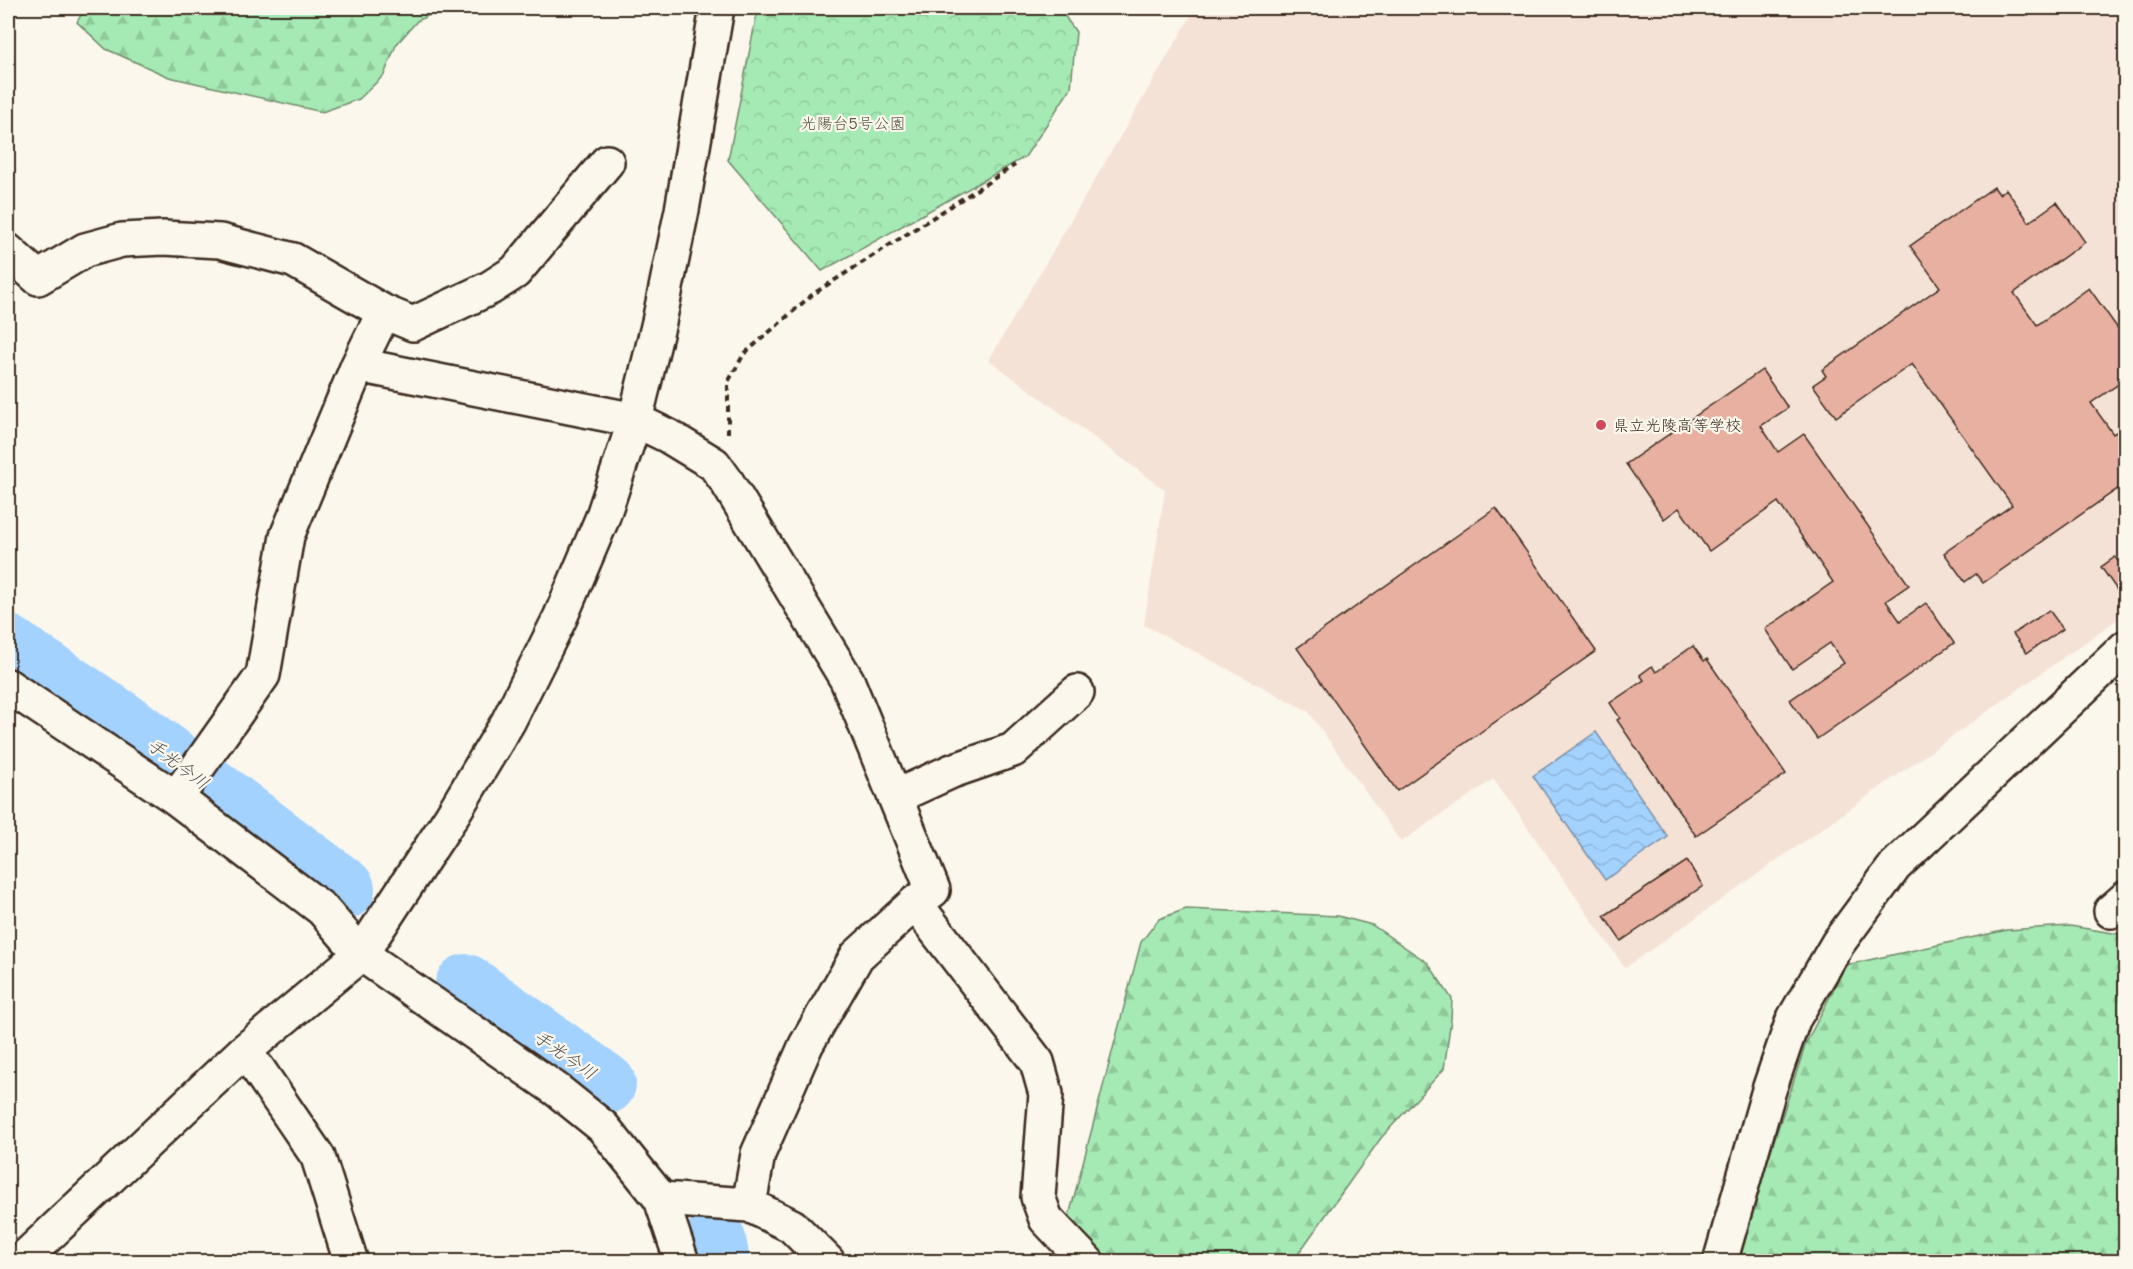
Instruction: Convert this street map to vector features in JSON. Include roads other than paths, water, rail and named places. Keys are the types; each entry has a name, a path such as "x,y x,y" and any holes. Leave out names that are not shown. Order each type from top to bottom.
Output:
{"street":[{"path":"20,1262 243,1052 361,954 451,817 508,722 561,618 602,519 634,420 659,322 682,210 717,8"},
{"path":"8,251 38,278 85,250 122,240 163,238 220,241 293,260 384,312 412,324 490,288 515,273 607,162"},
{"path":"188,780 263,675 287,536 358,365 384,312"},
{"path":"358,365 634,420 668,436 714,464 847,680 933,890 915,903 857,956 806,1045 758,1154 749,1205"},
{"path":"1720,1262 1769,1090 1793,1020 1838,943 1895,866 2126,647"},
{"path":"8,686 188,780 322,909 361,954 557,1090 603,1127 661,1199 682,1262"},
{"path":"895,796 952,771 1013,750 1077,692"},
{"path":"915,903 1037,1062 1046,1094 1038,1197 1046,1219 1087,1262"},
{"path":"243,1052 258,1069 318,1157 351,1262"},
{"path":"661,1199 749,1205 792,1226 828,1262"}],"water":[{"path":"1596,732 1668,837 1605,880 1533,776"}],"waterway":[{"name":"手光今川","path":"8,646 132,729 344,889"},
{"name":"手光今川","path":"466,985 605,1084"},
{"name":"手光今川","path":"715,1240 719,1262"}],"place":[{"name":"県立光陵高等学校","path":"1601,425"}],"park label":[{"name":"光陽台5号公園","path":"853,123"}]}
